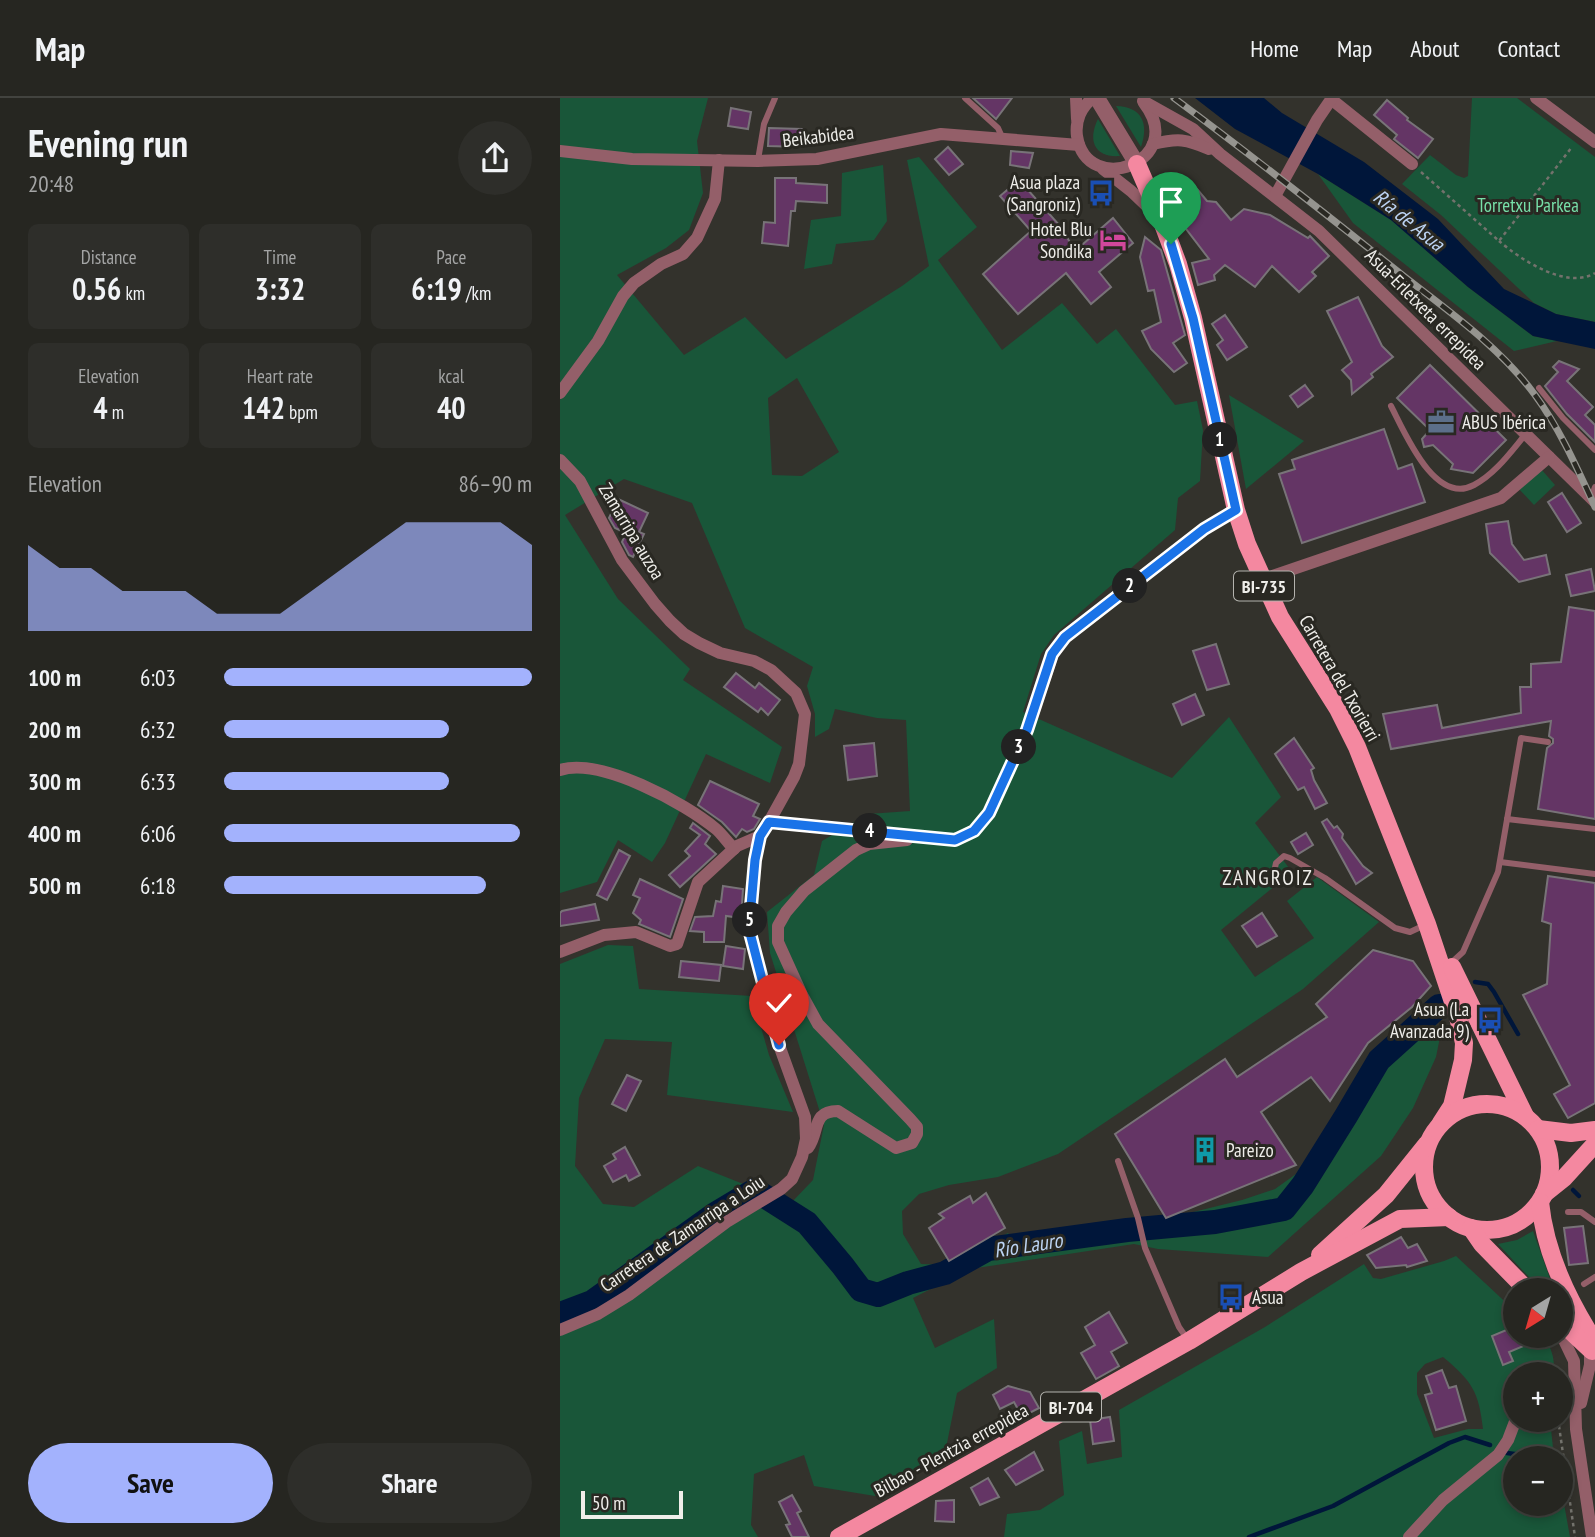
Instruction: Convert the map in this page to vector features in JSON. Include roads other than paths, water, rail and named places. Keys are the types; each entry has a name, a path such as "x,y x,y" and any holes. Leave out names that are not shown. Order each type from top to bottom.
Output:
{"main road":[{"name":"Carretera del Txorierri","path":"1136,164 1163,224 1193,318 1236,510 1261,580 1280,617 1338,709 1357,747 1427,925"},
{"name":"BI-735","path":"1427,925 1440,942 1531,1123 1546,1144 1550,1161 1549,1178 1542,1198 1542,1221 1566,1294 1591,1343"},
{"name":"BI-735","path":"1427,925 1464,1043 1463,1060 1451,1106 1429,1142 1424,1158 1426,1183 1437,1206 1449,1217 1471,1228 1491,1230 1510,1226 1527,1216 1542,1198"},
{"name":"BI-735","path":"1441,1124 1455,1112 1472,1105 1491,1104 1509,1108 1531,1123"},
{"path":"1531,1123 1571,1133 1595,1130"},
{"name":"BI-704","path":"1301,1272 1385,1195 1429,1142"},
{"path":"1542,1198 1595,1143"},
{"name":"BI-704","path":"1301,1272 1400,1219 1449,1217"},
{"name":"BI-735","path":"1471,1228 1482,1244 1515,1278"},
{"name":"Bilbao - Plentzia errepidea","path":"839,1537 1189,1341 1301,1272"},
{"path":"1573,1330 1591,1343"}],"street":[{"path":"1076,98 1079,145 1091,161 1131,191 1163,224"},
{"path":"1077,123 1080,112 1095,98"},
{"name":"Carretera del Txorierri","path":"1095,98 1136,164"},
{"path":"1536,98 1595,142"},
{"path":"1275,196 1331,99 1412,164"},
{"path":"1100,166 1118,169 1136,164 1146,156 1153,144 1154,121 1141,100"},
{"path":"1141,100 1193,129 1220,154"},
{"name":"Beikabidea","path":"560,151 632,159 758,161 835,156 941,134 1079,145"},
{"path":"1153,144 1178,139 1189,140 1220,154"},
{"name":"Asua-Erletxeta errepidea","path":"1220,154 1318,231 1525,435 1594,496"},
{"path":"560,393 598,341 623,296 634,283 651,270 683,254 697,238 715,199 719,160"},
{"path":"1261,580 1501,498 1549,457"},
{"name":"Zamarripa auzoa","path":"560,460 580,481 622,560 670,621 699,643 720,653 754,661 771,670 796,693 805,715 799,764 769,822"},
{"path":"769,822 955,840 974,831 989,813 1027,730 1052,654 1065,637 1204,529 1236,510"},
{"path":"560,770 587,768 614,774 656,791 716,829 734,849"},
{"name":"Carretera de Zamarripa a Loiu","path":"560,1331 598,1314 629,1295 728,1221 781,1189 792,1179 802,1157 806,1139 804,1117 779,1045 749,929 760,836 769,822"},
{"path":"560,952 604,935 636,932 670,946 677,944 698,882 734,849 760,836"},
{"path":"802,1157 814,1141 819,1119 828,1111 838,1111 896,1148 912,1143 917,1127 818,1024 778,942 778,926 804,891 856,850 869,844 932,837"},
{"path":"1579,1408 1590,1364 1591,1343"},
{"path":"1568,1348 1574,1361 1583,1479 1592,1537"},
{"path":"1579,1408 1595,1393"},
{"path":"1409,1537 1443,1500 1498,1455 1511,1432"},
{"path":"1583,1479 1595,1495"}],"lane":[{"path":"758,161 764,124 775,98"},
{"path":"965,98 998,128 1003,139"},
{"path":"1539,388 1563,418 1595,450"},
{"path":"1391,406 1414,452 1442,484 1452,489 1471,487 1484,479 1525,435"},
{"path":"1450,964 1463,952 1499,872 1521,738 1548,742"},
{"path":"1507,819 1595,829"},
{"path":"1274,872 1276,863 1284,856 1290,858 1325,878 1395,929 1410,932 1427,925"},
{"path":"1500,862 1595,874"},
{"path":"1118,1161 1138,1218 1145,1248 1179,1327 1189,1341"},
{"path":"1568,1212 1581,1212 1595,1222"},
{"path":"1584,1284 1595,1276"}],"water":[{"name":"Ría de Asua","path":"1195,98 1264,98 1282,113 1364,162 1438,219 1504,289 1556,314 1595,322 1595,349 1533,336 1468,287 1391,220 1318,174 1235,129"}],"waterway":[{"name":"Río Lauro","path":"1475,982 1488,984 1518,1034"},
{"name":"Río Lauro","path":"560,1314 592,1302 715,1214 755,1190 807,1223 861,1290 878,1295 945,1273 988,1249 1127,1230 1215,1222 1284,1209 1303,1185 1379,1060 1439,1006"},
{"name":"Río Lauro","path":"1573,1190 1579,1196"},
{"path":"1249,1537 1333,1506 1449,1443 1465,1437 1490,1445"}],"railway":[{"path":"1174,98 1489,345 1535,395 1568,449 1595,507"}],"place":[{"name":"Asua plaza (Sangroniz)","path":"1101,193"},
{"name":"Hotel Blu Sondika","path":"1113,240"},
{"name":"ABUS Ibérica","path":"1441,422"},
{"name":"Asua (La Avanzada 9)","path":"1490,1020"},
{"name":"Pareizo","path":"1205,1150"},
{"name":"Asua","path":"1231,1297"}],"district":[{"name":"ZANGROIZ","path":"1268,877"}],"park label":[{"name":"Torretxu Parkea","path":"1528,205"}]}
